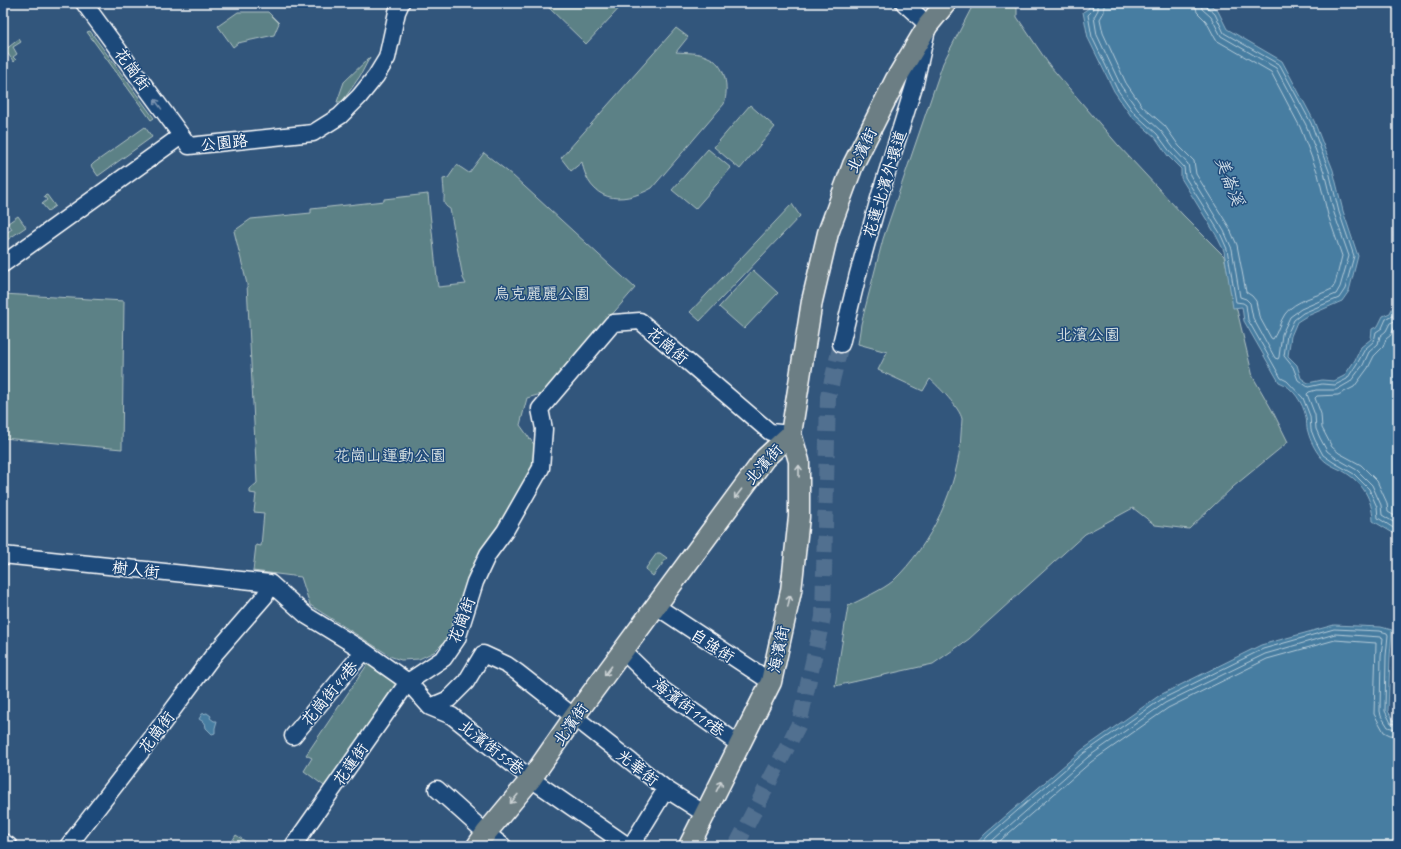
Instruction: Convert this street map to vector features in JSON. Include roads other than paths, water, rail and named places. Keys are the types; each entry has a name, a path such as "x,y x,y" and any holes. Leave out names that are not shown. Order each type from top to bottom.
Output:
{"main road":[{"name":"北濱街","path":"481,839 531,779 574,717 765,458 791,434 812,301 828,233 852,165 896,79 928,25 946,3"},
{"name":"海濱街","path":"689,846 771,682 791,590 799,517 799,461 791,434"}],"street":[{"name":"花崗街","path":"84,3 181,136"},
{"name":"公園路","path":"3,264 181,136 189,146 313,133 340,116 359,97 376,76 387,58 397,12 401,3"},
{"path":"904,3 928,25"},
{"name":"花蓮北濱外環道","path":"841,344 878,202 915,83 928,25"},
{"name":"花崗街","path":"408,682 444,658 457,639 475,582 488,554 505,531 541,468 544,429 540,409 613,323 640,321 770,432 791,434"},
{"name":"樹人街","path":"3,555 270,583"},
{"name":"花崗街","path":"68,846 212,657 265,596 270,583"},
{"path":"270,583 307,616 364,651 408,682 430,707"},
{"name":"自強街","path":"656,606 771,682"},
{"name":"花崗街44巷","path":"293,736 364,651"},
{"name":"海濱街119巷","path":"623,651 663,690 740,745"},
{"name":"光華街","path":"430,707 449,699 466,682 483,654 507,665 666,789 705,814"},
{"name":"花蓮街","path":"293,846 408,682"},
{"name":"北濱街55巷","path":"430,707 452,716 531,779 628,846"},
{"path":"437,789 481,839 503,846"},
{"path":"631,846 666,789"},
{"path":"3,842 9,846"}],"water":[{"name":"美崙溪","path":"1088,3 1208,3 1218,11 1227,29 1282,61 1314,121 1333,170 1343,211 1358,256 1349,291 1342,301 1297,322 1291,336 1288,356 1297,365 1301,378 1308,383 1322,380 1334,381 1344,376 1355,360 1361,347 1371,339 1372,329 1378,326 1383,316 1390,313 1393,307 1398,305 1398,536 1373,521 1371,505 1361,486 1343,471 1322,459 1318,454 1309,435 1306,417 1300,401 1289,388 1279,382 1244,321 1242,307 1233,308 1224,251 1216,235 1181,178 1181,169 1168,156 1155,137 1131,116 1114,91 1088,38 1083,12 1089,8"},
{"path":"1334,625 1381,627 1392,630 1388,711 1394,721 1398,722 1398,846 974,846 985,834 1082,750 1160,695 1261,645"},
{"path":"207,713 211,716 210,718 217,721 215,733 212,734 206,728 205,723 199,719 202,714"}],"tunnel":[{"path":"736,846 799,724 823,617 828,397 841,344"}],"park label":[{"name":"烏克麗麗公園","path":"542,293"},
{"name":"北濱公園","path":"1088,334"},
{"name":"花崗山運動公園","path":"390,455"}]}
